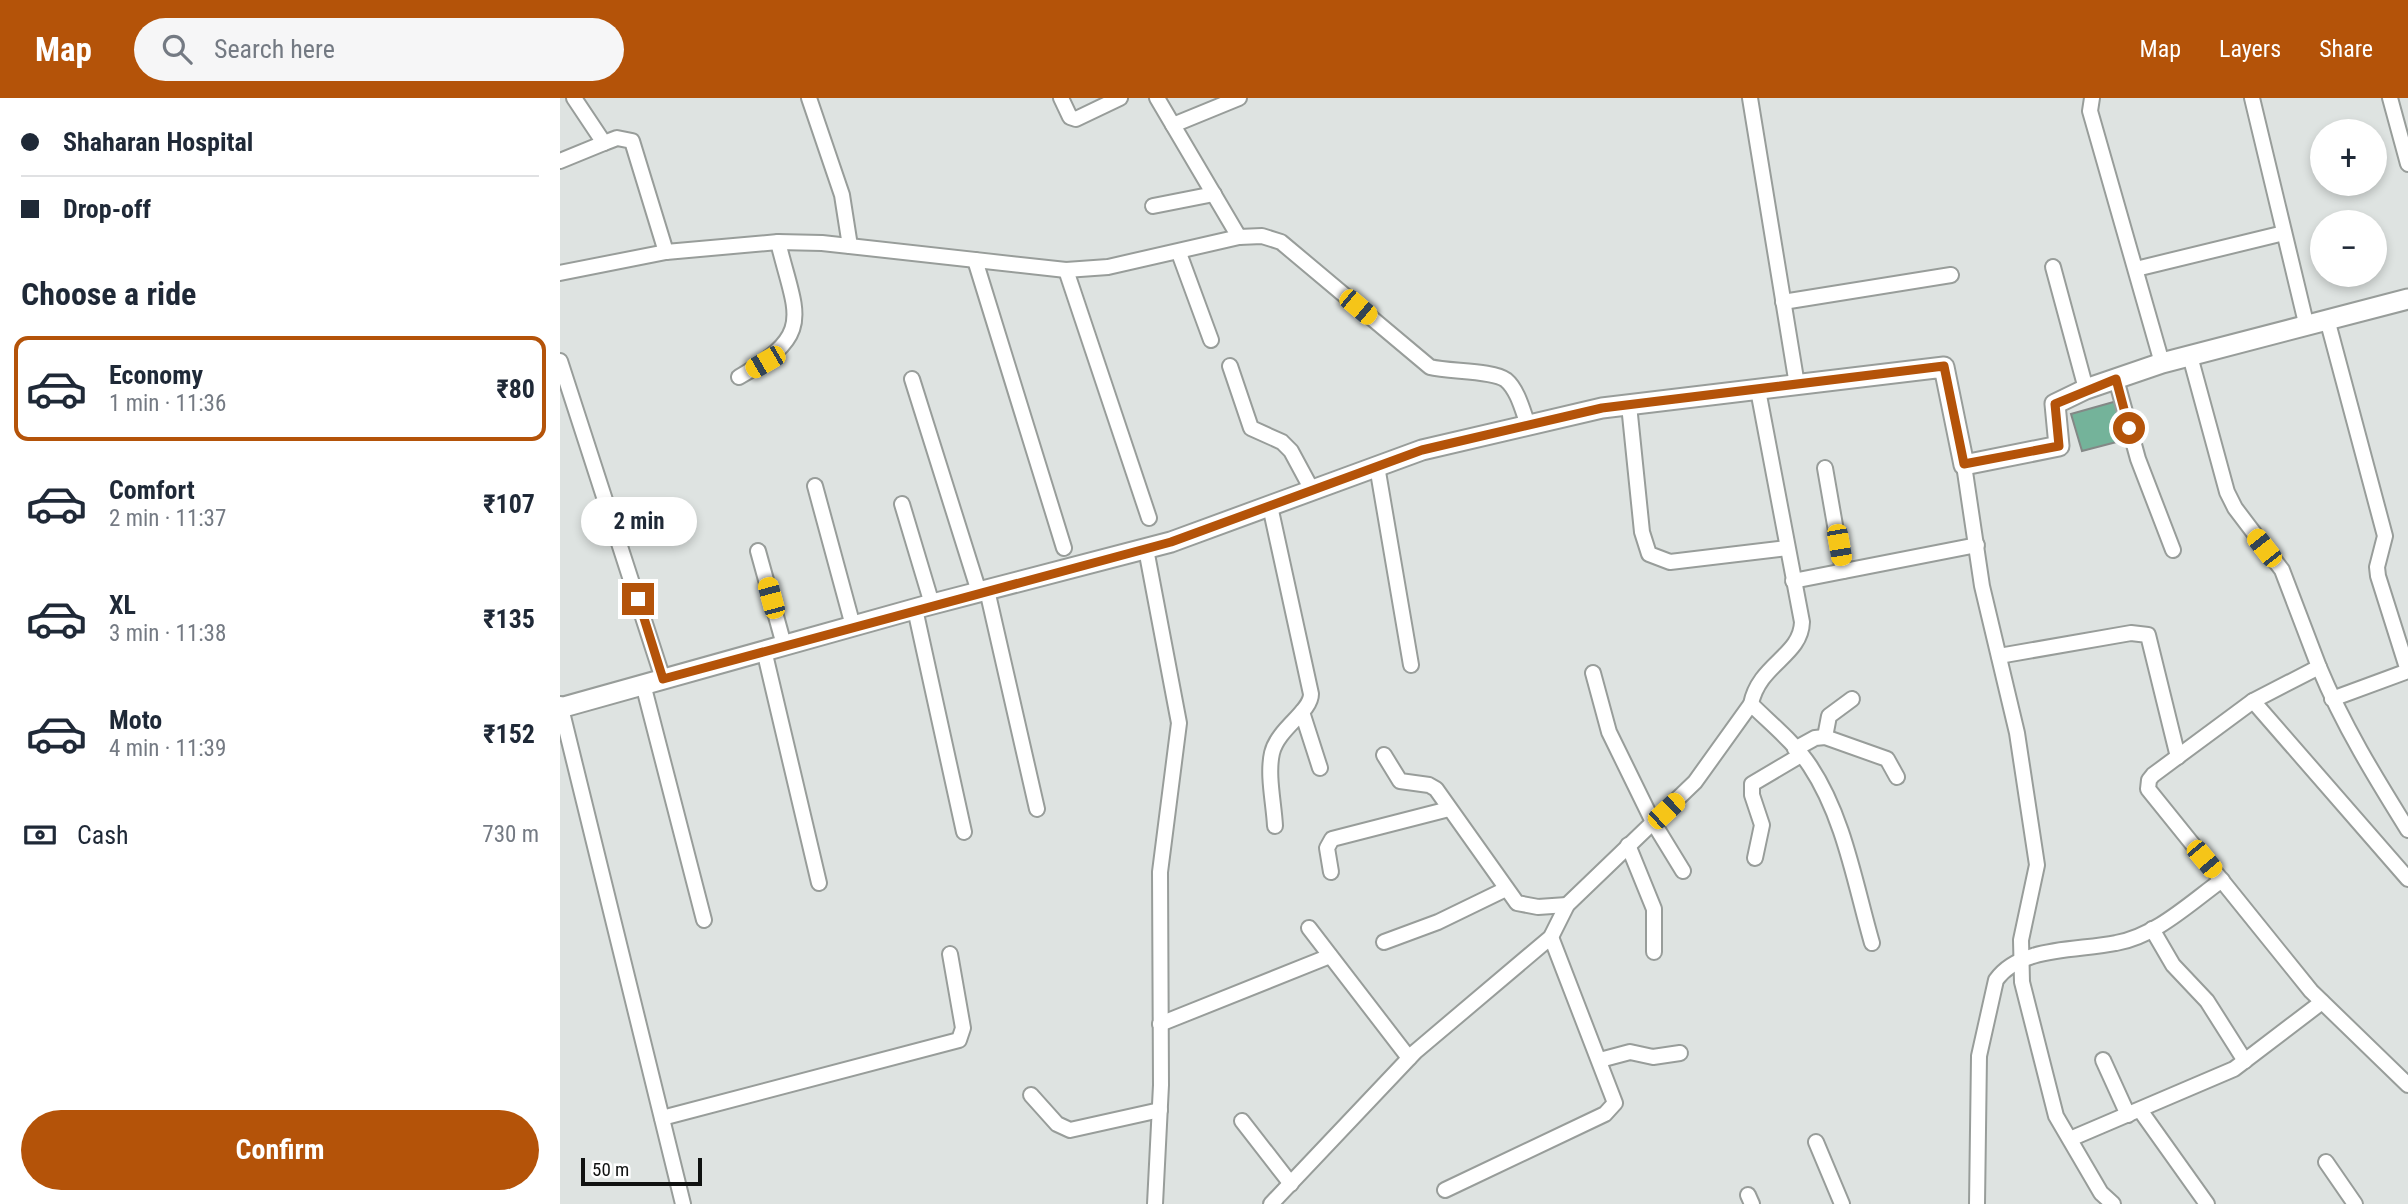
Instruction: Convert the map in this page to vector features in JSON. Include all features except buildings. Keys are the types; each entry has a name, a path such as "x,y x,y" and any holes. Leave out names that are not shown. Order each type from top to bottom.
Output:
{"street":[{"path":"574,98 604,143"},
{"path":"809,98 842,195 849,246"},
{"path":"1060,98 1070,117 1076,118 1120,98"},
{"path":"1157,98 1239,237"},
{"path":"1173,125 1239,98"},
{"path":"1750,98 1797,385"},
{"path":"2092,98 2090,111 2162,363"},
{"path":"2252,98 2306,323"},
{"path":"2390,98 2408,164"},
{"path":"560,161 604,143 626,138 636,147 666,252"},
{"path":"1153,206 1214,194"},
{"path":"2136,269 2284,233"},
{"path":"560,273 666,252 778,242 849,246 1066,270 1108,267 1179,253 1239,237 1262,236 1281,242 1430,367 1449,372 1497,376 1507,381 1528,425"},
{"path":"739,377 765,362 794,330 796,315 778,242"},
{"path":"1179,253 1211,340"},
{"path":"975,260 1064,548"},
{"path":"2053,267 2086,389"},
{"path":"1066,270 1149,518"},
{"path":"1783,302 1951,275"},
{"path":"1964,464 2059,446 2055,404 2086,389 2162,363 2306,323 2408,299"},
{"path":"2327,319 2385,536 2378,561 2378,576 2408,671 2332,699"},
{"path":"2190,356 2227,492 2235,508 2282,570 2332,699 2367,764 2408,830"},
{"path":"560,361 663,679"},
{"path":"1230,366 1251,428 1282,442 1291,451 1312,490"},
{"path":"683,1204 560,707 923,606 1146,549 1422,450 1602,408 1944,366 1964,464 1982,586 2017,733 2037,865 2021,940 2022,982 2056,1116 2101,1193 2113,1204"},
{"path":"912,379 983,591 1037,809"},
{"path":"2116,379 2138,459 2173,550"},
{"path":"1271,1204 1409,1058 1551,937 1567,905 1695,782 1751,704 1754,688 1761,676 1796,644 1802,634 1802,621 1758,390"},
{"path":"1629,405 1642,532 1649,554 1670,562 1787,548"},
{"path":"1377,466 1411,665"},
{"path":"1825,468 1843,571"},
{"path":"815,486 853,626"},
{"path":"902,504 964,832"},
{"path":"1270,506 1311,694 1308,706 1284,729 1272,754 1275,826"},
{"path":"1793,581 1977,545"},
{"path":"1146,549 1179,723 1160,872 1160,1110 1155,1204"},
{"path":"758,551 784,645"},
{"path":"1999,656 2131,633 2148,635 2178,757"},
{"path":"764,650 819,883"},
{"path":"2319,667 2253,701 2149,780 2148,789 2322,1002 2408,1085"},
{"path":"1593,673 1609,732 1653,822 1683,871"},
{"path":"643,684 704,920"},
{"path":"1825,737 1829,716 1852,699"},
{"path":"2253,701 2408,879"},
{"path":"1751,704 1798,752 1824,789 1837,821 1872,943"},
{"path":"1302,712 1320,768"},
{"path":"1755,858 1762,825 1752,795 1752,783 1815,738 1825,737 1887,759 1897,777"},
{"path":"1384,755 1400,781 1429,785 1517,903 1526,906 1567,905"},
{"path":"1331,872 1327,848 1332,839 1449,809"},
{"path":"1628,845 1654,909 1654,952"},
{"path":"1978,1204 1979,1056 1996,980 2011,963 2020,959 2118,943 2152,929 2222,880"},
{"path":"1384,942 1438,922 1506,889"},
{"path":"1309,928 1409,1058"},
{"path":"2152,929 2173,965 2207,1001 2245,1061"},
{"path":"1445,1190 1611,1110 1614,1096 1551,937"},
{"path":"662,1118 959,1040 963,1027 950,954"},
{"path":"1160,1024 1330,956"},
{"path":"2070,1139 2211,1080 2245,1061 2322,1002"},
{"path":"1600,1060 1630,1052 1654,1057 1680,1053"},
{"path":"2103,1060 2134,1113 2207,1204"},
{"path":"1031,1094 1057,1124 1070,1130 1160,1110"},
{"path":"1242,1121 1291,1184"},
{"path":"1816,1142 1842,1204"},
{"path":"2326,1162 2355,1204"}],"route":[{"path":"638,599 663,679 925,606 1171,542 1422,450 1602,408 1944,366 1964,464 2059,446 2055,404 2086,389 2116,379 2129,428"}]}
